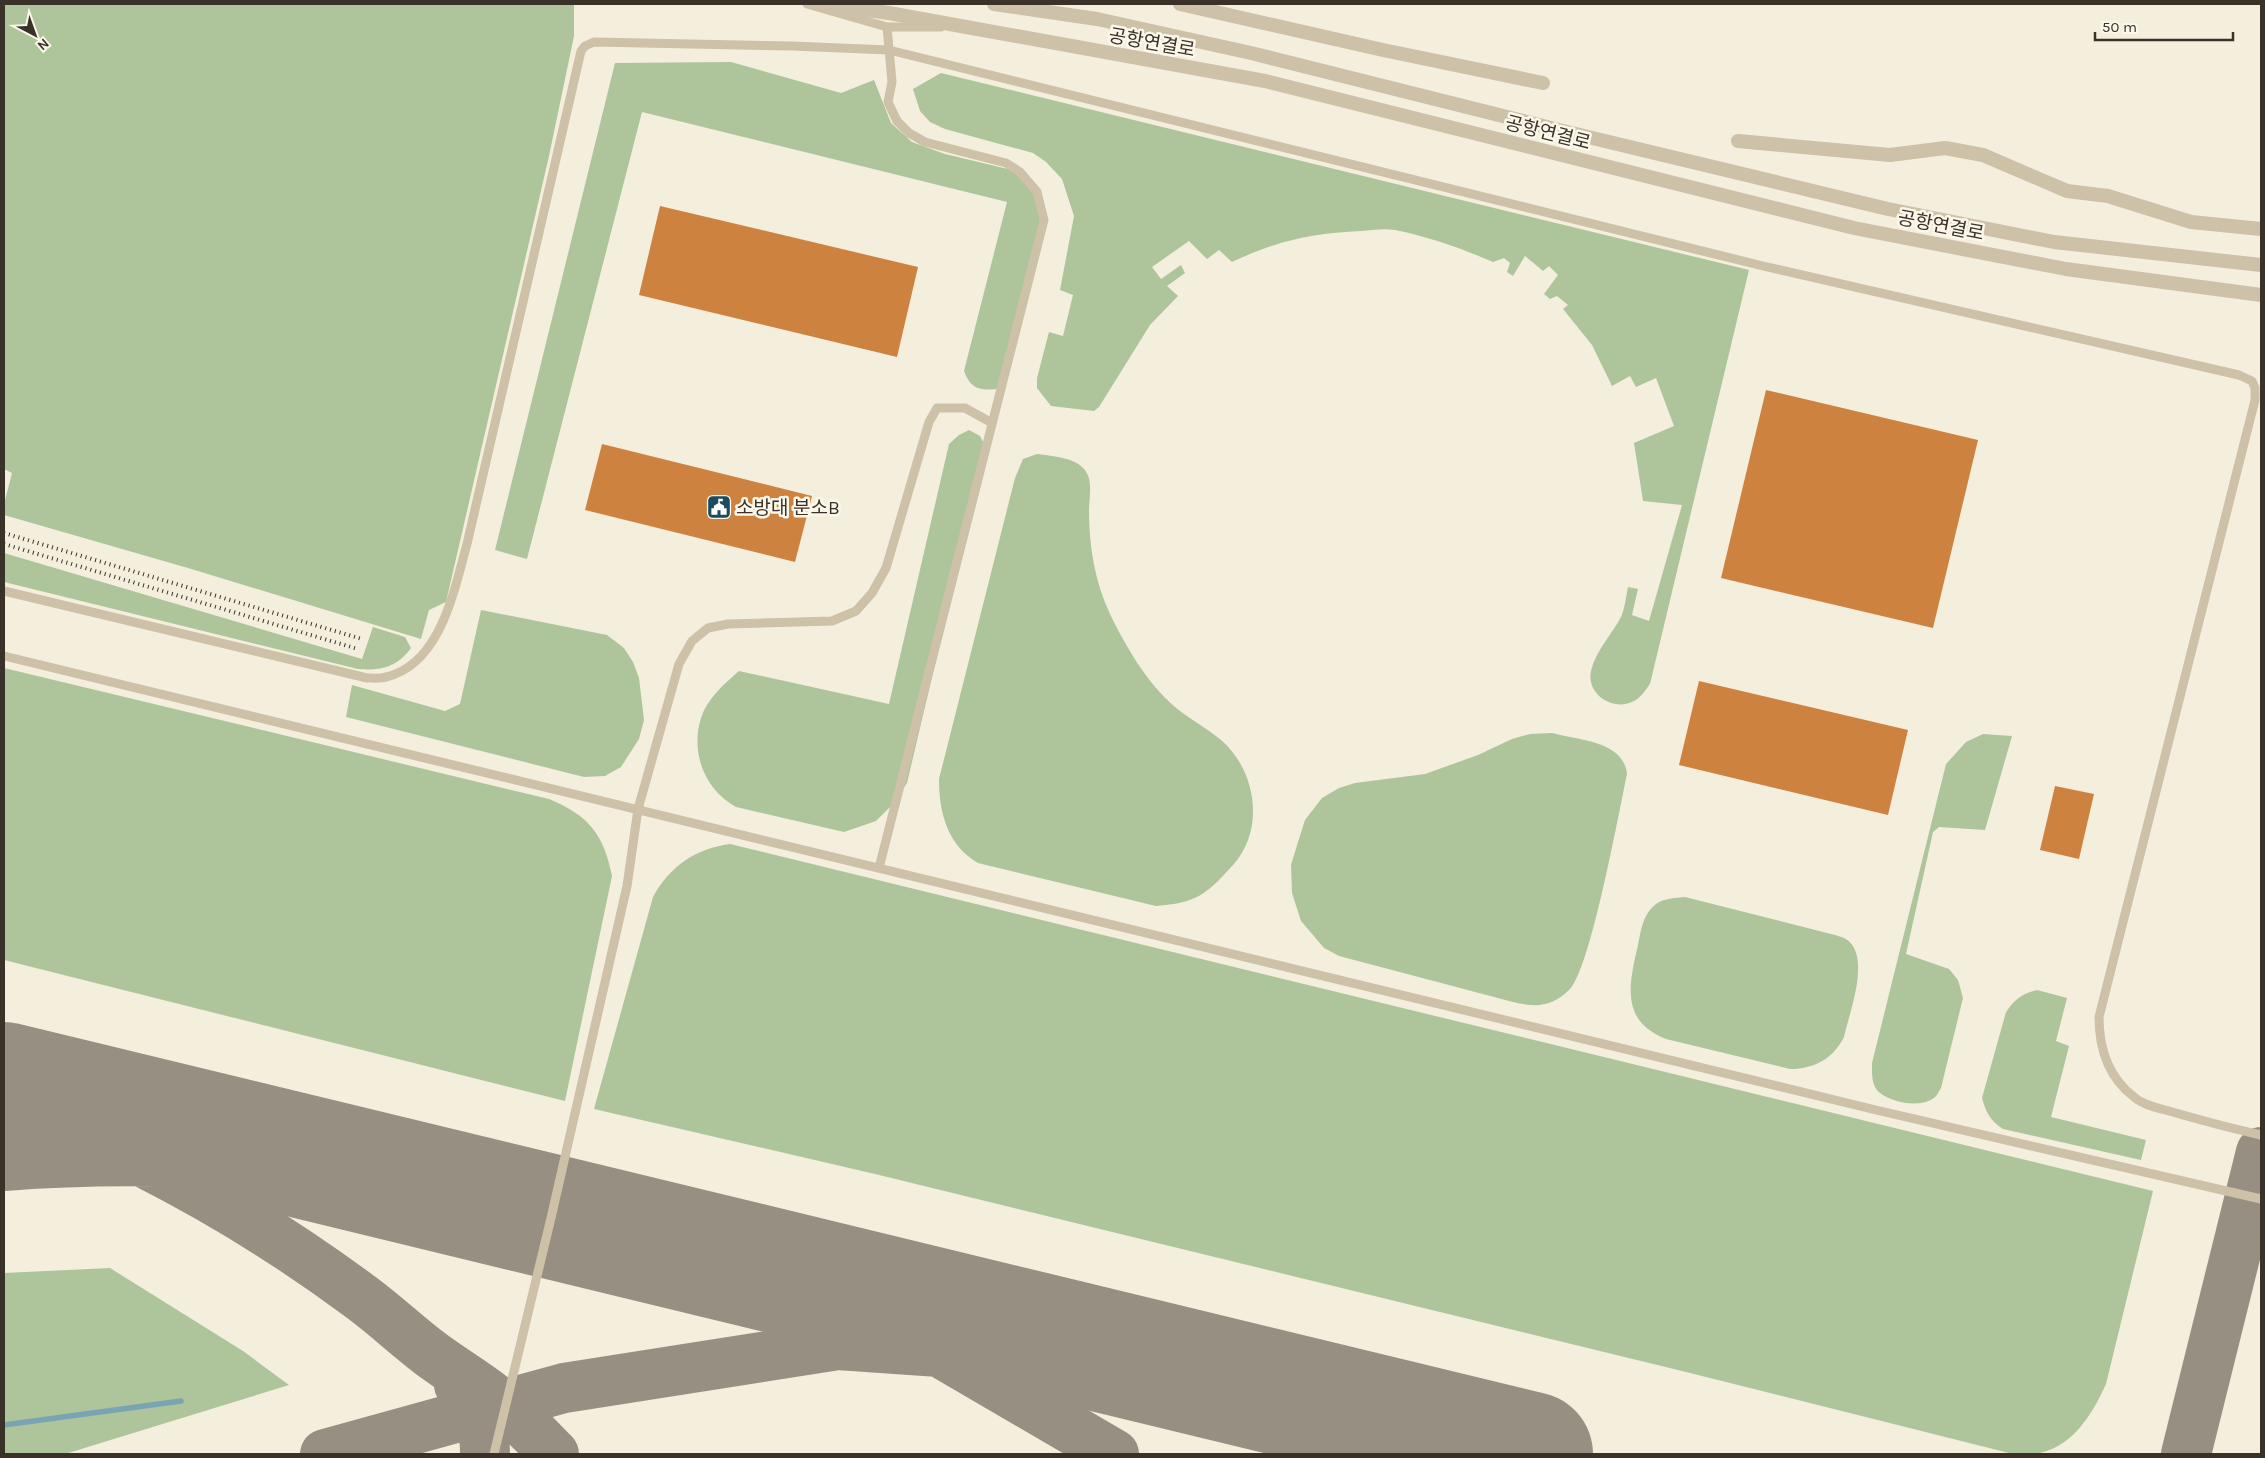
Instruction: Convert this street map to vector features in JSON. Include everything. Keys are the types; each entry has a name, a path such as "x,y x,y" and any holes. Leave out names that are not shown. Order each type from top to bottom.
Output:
{"street":[{"name":"공항연결로","path":"825,4 1265,81 1854,228 2066,269 2261,296"},
{"name":"공항연결로","path":"994,4 1098,19 1251,53 1559,130 1888,209 2054,242 2261,265"},
{"path":"1180,4 1383,50 1543,83"},
{"path":"1738,141 1890,155 1945,148 1983,154 2066,191 2108,196 2191,222 2261,229"}],"lane":[{"path":"807,4 887,27 964,27"},
{"path":"880,868 1044,220 1037,192 1020,172 1006,164 924,142 897,121 888,102 892,82 887,27"},
{"path":"4,591 367,678 386,677 403,670 428,649 451,603 467,544 581,51 585,46 594,42 889,50 1763,266 2239,375 2252,381 2255,388 2255,400 2099,1017 2099,1039 2104,1058 2118,1080 2134,1098 2151,1106 2199,1120 2261,1135"},
{"path":"494,1454 553,1209 627,886 638,809 679,664 692,641 708,628 728,624 832,621 856,611 872,593 886,568 929,422 937,408 965,408 992,423"},
{"path":"4,656 1876,1110 2261,1200"}],"green space":[{"path":"4,4 574,4 574,36 549,156 446,602 429,610 421,639 188,568 4,515 4,504 12,473 4,469"},
{"path":"731,62 841,93 874,80 891,123 912,142 945,154 1012,170 1039,191 1041,221 1004,381 996,389 980,389 972,385 964,371 1007,202 642,112 527,559 495,550 615,63"},
{"path":"941,73 1749,270 1650,684 1643,694 1626,704 1610,703 1597,694 1591,680 1591,671 1600,650 1621,617 1628,587 1638,589 1632,615 1649,621 1682,505 1643,501 1634,443 1674,426 1656,378 1636,387 1630,376 1612,386 1592,345 1563,309 1568,305 1557,296 1550,299 1544,294 1558,275 1549,266 1543,271 1525,256 1513,276 1507,272 1510,263 1504,258 1493,262 1445,243 1391,229 1343,232 1295,239 1279,243 1232,262 1219,250 1207,259 1189,241 1152,267 1161,279 1181,265 1185,273 1167,286 1178,296 1150,325 1099,407 1094,411 1051,406 1037,388 1037,378 1049,332 1063,336 1073,295 1060,290 1074,216 1062,179 1046,162 1033,153 945,129 930,122 920,111 913,89"},
{"path":"969,430 980,436 986,448 907,783 894,803 876,821 844,832 736,807 725,800 708,781 703,769 697,744 698,731 707,704 739,671 889,704 949,444 959,435"},
{"path":"1037,454 1074,461 1086,472 1090,483 1089,524 1094,564 1100,589 1116,626 1130,652 1155,687 1186,716 1221,740 1243,768 1249,784 1253,818 1250,835 1243,851 1215,884 1191,900 1156,906 978,863 967,856 959,847 947,827 941,804 939,779 1015,478 1023,459"},
{"path":"4,553 362,659 373,627 405,637 411,648 394,664 374,669 358,669 4,582"},
{"path":"481,610 607,635 624,648 633,662 639,678 644,720 639,739 621,767 605,776 584,777 346,717 352,685 445,711 460,704"},
{"path":"4,668 549,799 563,805 584,819 599,837 609,861 612,876 565,1101 4,960"},
{"path":"1552,733 1586,740 1609,748 1624,763 1627,774 1611,854 1586,954 1577,977 1569,990 1562,996 1542,1005 1521,1004 1339,956 1324,948 1301,921 1292,893 1291,865 1305,820 1322,798 1339,788 1355,783 1425,774 1478,755 1512,739 1530,734"},
{"path":"1983,734 2012,736 1985,830 1939,827 1933,832 1906,954 1949,969 1958,980 1963,998 1941,1088 1938,1093 1934,1098 1921,1103 1899,1102 1877,1090 1873,1079 1872,1063 1946,764 1966,742"},
{"path":"730,844 2153,1191 2106,1384 2087,1419 2069,1438 2058,1446 2046,1451 2030,1454 2009,1453 1682,1371 875,1174 594,1109 653,897 667,876 685,861 706,850"},
{"path":"1685,897 1839,936 1846,939 1854,947 1858,971 1854,1000 1844,1037 1840,1045 1828,1057 1815,1065 1790,1069 1666,1039 1651,1031 1641,1022 1631,1000 1631,987 1643,923 1648,913 1659,902"},
{"path":"2037,990 2067,998 2056,1041 2069,1046 2051,1117 2146,1140 2141,1160 2003,1129 1995,1123 1985,1108 1982,1098 2006,1012 2019,998"},
{"path":"110,1268 243,1351 289,1385 65,1454 4,1454 4,1273"}],"building":[{"path":"660,206 918,267 897,357 639,295"},
{"path":"1766,390 1978,440 1933,628 1721,578"},
{"path":"602,444 812,496 795,562 585,510"},
{"path":"1699,681 1908,730 1888,815 1679,765"},
{"path":"2055,786 2094,794 2079,859 2040,850"}],"waterway":[{"path":"4,1425 181,1401"}],"taxiway":[{"path":"4,1100 51,1119 142,1162 274,1237 358,1295 431,1354 512,1412 554,1454"},
{"path":"2186,1454 2261,1152"},
{"path":"4,1166 122,1161 240,1165 359,1178 476,1200"},
{"path":"699,1254 841,1307 939,1352 1114,1454"},
{"path":"325,1454 564,1388 838,1345 939,1352 1012,1353 1177,1368"},
{"path":"459,1385 472,1401 480,1417 484,1434 485,1454"}],"runway":[{"path":"4,1084 1531,1454"}],"railway":[{"path":"4,533 362,639"},
{"path":"4,544 358,649"}],"place":[{"name":"소방대 분소B","path":"719,507"}]}
